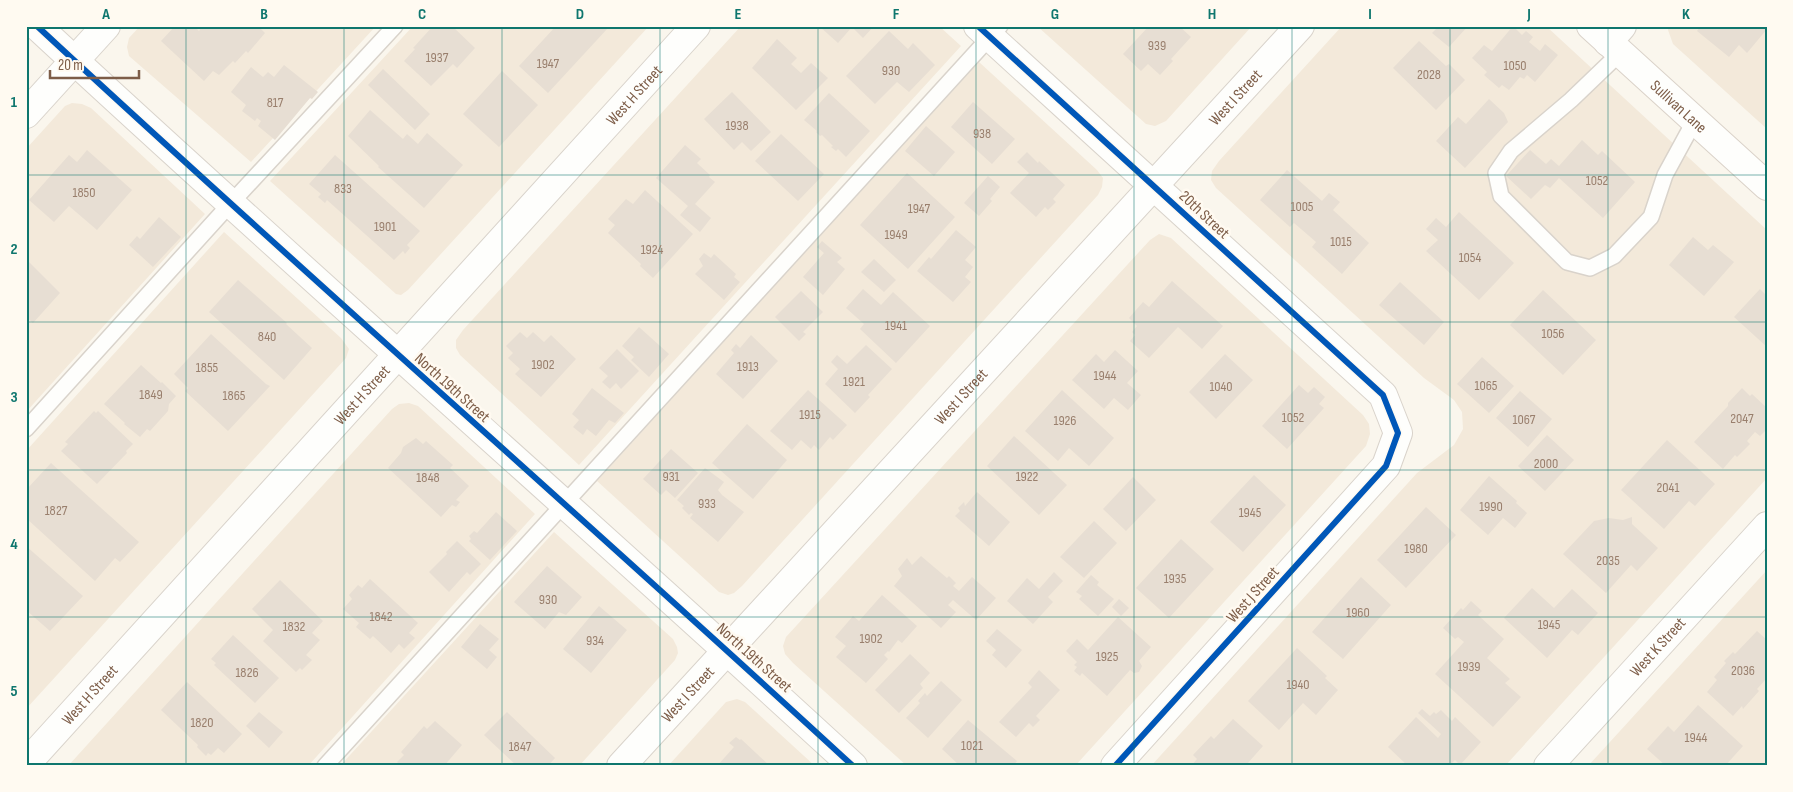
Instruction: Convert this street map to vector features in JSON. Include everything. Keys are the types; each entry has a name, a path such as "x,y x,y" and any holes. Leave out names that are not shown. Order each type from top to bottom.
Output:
{"street":[{"name":"North 19th Street","path":"37,26 398,356 727,649 853,766"},
{"path":"26,114 106,26"},
{"name":"West H Street","path":"26,764 696,26"},
{"name":"West I Street","path":"621,766 1300,26"},
{"name":"20th Street","path":"989,30 1154,186 1382,395 1398,433"},
{"name":"Sullivan Lane","path":"1610,37 1695,120 1767,186"},
{"name":"West J Street","path":"1115,766 1386,466 1398,433"},
{"name":"West K Street","path":"1548,766 1767,526"}],"lane":[{"path":"26,430 395,26"},
{"path":"325,766 989,30"},
{"path":"1610,37 1571,100 1511,151 1496,173 1501,196 1567,262 1590,268 1614,256 1651,218 1665,175 1695,120"}],"shaded area":[{"path":"140,26 376,26 251,162 129,56 127,47 129,38"},
{"path":"413,26 649,26 408,290 401,295 396,294 270,181"},
{"path":"741,26 939,26 961,46 579,465 460,355 456,348 456,340 463,330"},
{"path":"1037,26 1252,26 1166,121 1155,126 1146,124"},
{"path":"1342,26 1546,26 1767,230 1767,478 1505,766 1151,766 1417,473 1454,445 1463,429 1462,412 1454,400 1424,378 1216,188 1211,180 1212,171 1219,161"},
{"path":"1669,26 1767,26 1767,129 1673,44 1668,30"},
{"path":"979,62 1097,170 1103,178 1102,187 1098,195 742,586 734,593 728,595 719,592 597,481"},
{"path":"72,103 82,104 91,108 205,214 26,412 26,149 65,106"},
{"path":"224,232 341,338 349,349 346,358 26,709 26,451"},
{"path":"1159,234 1171,238 1363,415 1369,424 1370,434 1366,446 1075,766 907,766 793,663 785,654 783,646 786,637 1150,240"},
{"path":"409,403 418,406 535,514 308,766 68,766 392,409 399,404"},
{"path":"554,532 673,639 678,653 675,660 579,766 340,766"},
{"path":"1767,570 1767,766 1588,766"},
{"path":"737,699 745,702 815,766 668,766 726,702"}],"building":[{"path":"175,26 194,26 199,31 202,26 258,26 265,33 248,53 246,51 235,63 233,61 219,75 213,71 204,81 161,41"},
{"path":"433,26 452,26 475,48 457,68 453,64 431,86 404,61"},
{"path":"556,26 606,26 608,28 548,93 519,66"},
{"path":"819,26 874,26 863,38 852,27 838,43"},
{"path":"1149,26 1179,26 1191,37 1171,59 1173,61 1160,75 1148,64 1141,71 1123,54"},
{"path":"1432,26 1468,26 1449,47 1432,33 1436,29"},
{"path":"1513,26 1522,35 1526,31 1533,37 1529,42 1540,51 1545,44 1558,55 1535,82 1527,75 1524,79 1520,77 1509,90 1502,85 1499,88 1484,75 1487,72 1472,58 1484,45 1492,51"},
{"path":"1701,26 1767,26 1767,29 1747,53 1739,45 1729,57 1697,31"},
{"path":"889,31 908,49 913,43 935,65 909,92 897,82 875,104 846,76"},
{"path":"777,39 797,58 791,64 801,73 811,63 828,78 796,110 752,68"},
{"path":"1419,41 1446,66 1449,64 1465,80 1436,110 1393,68"},
{"path":"284,65 318,92 312,99 310,98 275,140 258,126 261,121 257,118 255,121 242,111 246,105 231,92 251,67 263,77 268,72 274,77"},
{"path":"383,69 430,114 415,130 368,85"},
{"path":"502,71 538,105 499,147 463,114"},
{"path":"732,92 771,132 751,151 742,142 734,150 704,119"},
{"path":"829,93 870,131 846,157 838,149 836,151 831,147 833,146 804,120"},
{"path":"1489,99 1504,113 1508,122 1465,168 1436,141 1458,117 1466,124"},
{"path":"973,102 1015,139 992,164 951,127"},
{"path":"370,110 403,139 407,134 418,144 427,133 463,165 424,208 378,167 348,136"},
{"path":"926,126 955,152 934,176 905,151"},
{"path":"781,134 824,174 798,201 755,161"},
{"path":"1582,140 1598,155 1602,151 1635,182 1603,218 1559,178 1550,188 1545,185 1531,199 1506,176 1530,150 1546,164 1551,159 1559,166"},
{"path":"685,145 701,159 697,163 715,182 695,204 711,218 700,232 680,215 688,206 656,178"},
{"path":"87,150 132,190 97,230 69,206 54,222 29,200 69,155 77,162"},
{"path":"1027,152 1065,185 1053,199 1056,202 1048,210 1045,207 1036,217 1010,193 1029,173 1017,162"},
{"path":"335,155 420,231 407,245 410,248 405,254 403,251 394,260 327,200 325,203 318,197 321,194 309,184"},
{"path":"1287,170 1322,201 1329,193 1340,202 1333,210 1369,243 1342,274 1312,247 1316,242 1294,223 1290,227 1260,200"},
{"path":"907,173 955,217 908,269 860,225"},
{"path":"988,176 1000,187 990,199 992,201 979,216 964,203"},
{"path":"645,190 693,234 653,278 608,233 615,225 608,219 626,199 633,204"},
{"path":"1459,212 1514,263 1479,300 1426,251 1438,240 1426,229 1436,218 1446,227"},
{"path":"159,217 181,237 153,267 129,245 137,236 140,239"},
{"path":"956,230 976,247 965,260 973,267 965,277 971,282 953,302 917,271 929,257 931,259"},
{"path":"1693,237 1708,250 1713,245 1734,262 1704,296 1669,265"},
{"path":"822,241 842,258 837,262 845,269 823,295 803,277 824,253 817,247"},
{"path":"704,253 711,258 714,254 736,274 734,277 740,282 724,300 695,274 703,266 699,259"},
{"path":"26,259 60,293 33,323 26,317"},
{"path":"874,259 896,280 884,292 861,272"},
{"path":"238,280 312,348 284,380 209,312"},
{"path":"1172,281 1223,326 1202,349 1178,327 1149,358 1130,341 1135,335 1132,332 1137,326 1129,318 1143,302 1149,307"},
{"path":"1400,282 1444,322 1424,345 1379,305"},
{"path":"863,289 881,305 893,292 930,326 896,363 860,329 864,324 846,308"},
{"path":"1760,289 1767,296 1767,347 1734,317"},
{"path":"1543,290 1596,340 1563,375 1510,325"},
{"path":"801,291 823,312 803,332 806,334 799,341 775,317"},
{"path":"639,327 669,354 649,377 631,360 634,357 622,346"},
{"path":"520,332 527,338 533,332 544,342 551,335 576,359 541,397 515,374 520,369 508,358 513,353 506,346"},
{"path":"211,334 270,386 228,431 185,391 188,388 174,374"},
{"path":"751,335 778,361 743,399 716,374 734,353 731,350 736,344 740,348"},
{"path":"866,345 892,369 868,395 870,397 855,413 825,384 838,369 831,362 837,355 847,364"},
{"path":"617,349 639,371 621,389 616,383 610,389 602,382 608,376 599,368"},
{"path":"1115,350 1138,371 1127,383 1141,395 1128,410 1114,398 1104,409 1072,380 1096,354 1104,362"},
{"path":"1225,354 1253,380 1216,419 1189,392"},
{"path":"1482,357 1514,386 1489,413 1457,384"},
{"path":"141,365 176,396 169,404 168,411 150,431 147,429 140,437 104,404"},
{"path":"1299,385 1308,393 1314,387 1325,397 1319,404 1324,408 1287,449 1262,426"},
{"path":"592,388 624,413 615,423 609,420 596,436 587,429 583,435 573,427 579,420 572,414"},
{"path":"1742,388 1750,396 1752,394 1767,408 1767,429 1760,436 1755,432 1747,441 1750,444 1737,457 1735,455 1723,469 1694,442"},
{"path":"808,390 847,425 833,440 830,437 819,450 814,445 811,449 801,440 792,450 770,431"},
{"path":"1062,390 1114,438 1089,466 1069,448 1058,461 1025,431"},
{"path":"1520,391 1552,419 1528,447 1496,418"},
{"path":"94,411 96,413 98,411 133,444 126,451 127,453 97,484 61,451 68,444 65,442"},
{"path":"747,424 787,460 753,499 712,463"},
{"path":"1547,435 1574,460 1545,491 1518,466"},
{"path":"1014,436 1067,485 1039,515 987,466"},
{"path":"416,438 423,444 426,441 453,465 450,468 469,486 456,500 460,502 456,507 452,505 441,517 388,468 401,453 403,447"},
{"path":"1667,440 1715,484 1695,506 1689,501 1664,529 1621,490"},
{"path":"671,449 698,473 675,498 666,490 661,495 643,479"},
{"path":"51,463 139,542 120,562 115,558 95,581 26,518 26,490"},
{"path":"705,468 724,482 718,490 722,495 744,512 718,542 690,518 693,514 689,515 682,508 684,506 677,500"},
{"path":"1254,475 1286,505 1243,552 1210,522"},
{"path":"1489,476 1517,501 1516,503 1527,513 1515,528 1503,518 1488,535 1460,510"},
{"path":"1133,477 1156,500 1126,531 1103,509"},
{"path":"977,492 1010,522 989,546 955,516 960,511 958,508 964,502 965,506"},
{"path":"1426,507 1456,535 1406,588 1377,560"},
{"path":"496,512 517,531 490,560 469,541 471,539 469,536 474,531 477,533"},
{"path":"1632,517 1632,524 1658,548 1637,571 1631,565 1606,593 1563,554 1594,521 1609,518 1623,520"},
{"path":"1094,521 1117,543 1084,578 1060,557"},
{"path":"1181,539 1214,569 1169,618 1136,588"},
{"path":"457,541 481,564 470,575 467,572 449,592 429,572"},
{"path":"26,546 83,596 50,631 26,610"},
{"path":"921,556 947,578 949,576 956,583 953,586 959,591 972,577 996,598 976,620 953,600 948,605 956,612 941,628 894,586 902,576 898,569 907,558 912,565"},
{"path":"547,566 582,597 566,615 559,612 545,629 514,602"},
{"path":"1054,572 1063,581 1048,597 1053,602 1033,624 1007,601 1027,578 1039,589"},
{"path":"1091,575 1099,582 1097,585 1114,599 1098,616 1079,599 1082,596 1076,592"},
{"path":"1361,577 1391,605 1343,659 1312,632"},
{"path":"370,579 418,623 409,633 415,638 404,649 399,644 391,653 373,636 370,639 356,627 359,623 343,609 352,599 349,595 358,585 362,588"},
{"path":"280,580 323,621 312,633 320,640 306,655 312,660 302,670 300,668 296,672 263,641 273,630 252,609"},
{"path":"1532,588 1554,608 1572,589 1598,613 1578,635 1572,630 1547,658 1504,618"},
{"path":"882,595 917,626 902,643 898,640 889,652 884,655 888,659 866,683 836,657 846,646 835,637 853,616 859,621"},
{"path":"1119,599 1129,608 1121,616 1112,607"},
{"path":"1471,601 1482,611 1478,615 1504,639 1487,658 1510,679 1505,683 1521,697 1493,727 1435,674 1464,642 1458,637 1455,639 1443,628 1461,608 1463,610"},
{"path":"599,606 627,630 591,673 563,649"},
{"path":"1118,617 1151,647 1139,661 1142,666 1139,672 1134,673 1130,670 1107,696 1082,673 1080,676 1074,671 1077,667 1074,665 1077,662 1066,651 1077,639 1088,650"},
{"path":"480,624 499,639 489,650 497,657 487,669 461,647"},
{"path":"997,629 1022,650 1006,668 992,655 996,650 986,641"},
{"path":"1757,631 1767,640 1767,678 1757,689 1759,691 1743,709 1742,706 1733,716 1707,692 1717,680 1714,677 1726,663 1724,661 1733,652 1735,654"},
{"path":"233,635 279,678 255,703 214,665 216,663 211,659"},
{"path":"1297,648 1327,676 1325,678 1338,690 1316,715 1303,703 1279,730 1248,701"},
{"path":"910,654 930,673 920,684 923,688 899,713 875,690"},
{"path":"1039,670 1060,690 1036,716 1040,720 1033,727 1029,723 1016,737 999,722 1032,687 1028,683"},
{"path":"941,681 962,700 928,738 906,718 920,703 918,701 925,693 927,696"},
{"path":"187,682 242,734 224,753 218,748 211,755 208,753 206,756 197,747 198,745 161,710"},
{"path":"1698,705 1743,746 1725,766 1666,766 1647,749 1668,726 1674,732"},
{"path":"1422,709 1430,716 1434,712 1436,714 1441,710 1452,721 1455,717 1481,742 1460,765 1455,760 1449,766 1408,766 1388,747 1416,717 1438,738 1441,734 1418,713"},
{"path":"259,712 283,732 269,748 246,726"},
{"path":"507,712 555,758 548,766 517,766 484,735"},
{"path":"1233,719 1263,746 1247,764 1249,766 1191,766 1197,759 1193,755 1211,736 1214,739"},
{"path":"968,720 1017,761 1013,766 960,766 942,749"},
{"path":"435,721 462,745 444,766 401,766 397,762 404,755 401,752 424,726 427,729"},
{"path":"736,737 741,739 770,766 717,766 734,747 729,743"}],"cycle path":[{"path":"37,26 853,766"},
{"path":"978,26 1383,395 1398,433 1386,466 1115,766"}]}
